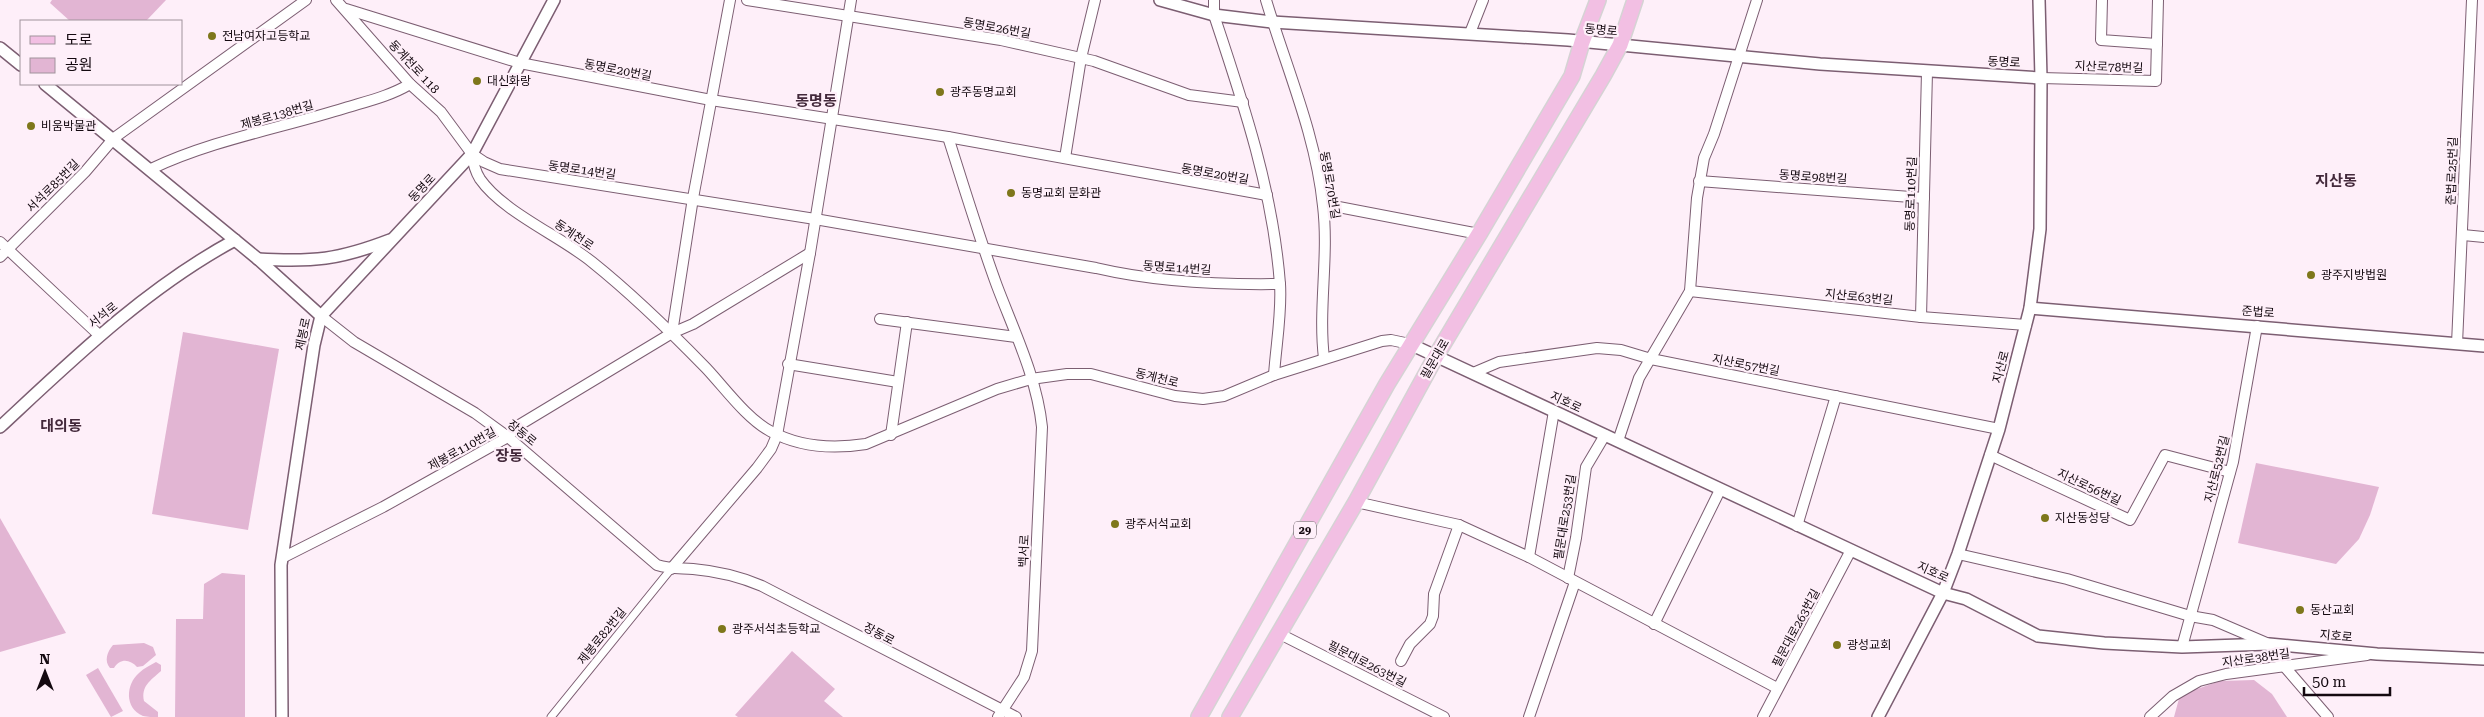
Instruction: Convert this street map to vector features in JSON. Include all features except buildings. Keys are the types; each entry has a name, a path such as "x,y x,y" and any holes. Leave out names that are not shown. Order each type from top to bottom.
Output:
{"main road":[{"name":"29","path":"1199,717 1410,344 1479,234 1572,76 1582,42 1598,0"},
{"name":"필문대로","path":"1230,717 1356,502 1436,356 1620,45 1634,0"}],"street":[{"name":"서석로85번길","path":"0,257 4,245 85,172 114,138 306,0"},
{"name":"동계천로 118","path":"336,0 346,9 410,84 441,112 472,154"},
{"name":"동명로","path":"321,316 472,154 554,0"},
{"path":"672,333 693,198 730,0"},
{"name":"동명로26번길","path":"747,0 1001,40 1081,58 1188,95 1243,102"},
{"path":"671,569 757,468 771,449 777,435 788,364 810,253 851,0"},
{"path":"1065,158 1081,58 1095,0"},
{"path":"1214,0 1214,14 1243,102"},
{"name":"동명로70번길","path":"1266,0 1300,107 1317,170 1323,204 1326,273 1322,339 1324,358"},
{"path":"1470,33 1483,0"},
{"path":"1618,441 1639,378 1690,291 1699,181 1704,158 1714,134 1738,56 1758,0"},
{"name":"지산로","path":"1878,717 1943,593 1958,554 1999,429 2030,308 2040,229 2041,78 2039,0"},
{"path":"2102,0 2101,40 2157,44"},
{"name":"지산로78번길","path":"2041,78 2156,81 2158,0"},
{"name":"준법로25번길","path":"2457,344 2472,0"},
{"name":"동명로","path":"1166,1 1214,14 1272,22 1470,33 1927,72 2041,78"},
{"path":"346,9 520,63"},
{"path":"0,48 20,64"},
{"name":"동명로20번길","path":"520,63 711,100 948,137 1267,195 1243,102"},
{"name":"동명로110번길","path":"1921,316 1927,72"},
{"name":"제봉로138번길","path":"151,169 187,153 380,98 410,84"},
{"name":"제봉로","path":"46,85 151,169 258,259 321,316 314,345 282,558 282,717"},
{"path":"948,137 984,250 1031,379"},
{"name":"동명로14번길","path":"472,154 500,170 693,198 1153,280 1280,284"},
{"name":"동계천로","path":"472,154 475,170 488,187 515,210 593,263 672,333 760,425 777,435 795,441 823,446 848,447 866,444 983,395 1031,379 1067,374 1091,374 1175,396 1203,399 1224,396 1274,375 1382,341 1391,340 1410,344"},
{"name":"동명로98번길","path":"1699,181 1924,198"},
{"path":"1267,195 1280,284 1274,375"},
{"path":"1323,204 1479,234"},
{"path":"2463,235 2484,237"},
{"path":"258,259 325,260 356,253 394,238"},
{"name":"서석로","path":"0,427 100,335 209,254 235,240"},
{"path":"4,245 100,335"},
{"path":"672,333 693,324 810,253"},
{"name":"지산로63번길","path":"1690,291 1921,316 2026,325"},
{"name":"준법로","path":"2030,308 2484,346"},
{"name":"장동로","path":"321,316 354,342 475,413 508,437 657,565 671,569 694,569 746,579 1000,714 1016,717"},
{"path":"880,319 1016,337"},
{"path":"891,435 907,322"},
{"name":"지산로52번길","path":"2182,647 2230,472 2257,326"},
{"name":"제봉로110번길","path":"282,558 383,508 508,437 516,427 672,333"},
{"name":"지호로","path":"1410,344 1943,593 1966,599 2038,636 2104,643 2182,647 2269,644 2377,654 2484,660"},
{"path":"1473,373 1499,362 1598,348 1621,350 1651,359"},
{"name":"지산로57번길","path":"1651,359 1999,429"},
{"path":"788,364 898,382"},
{"name":"백서로","path":"1000,714 1024,677 1032,651 1042,427 1039,405 1031,379"},
{"path":"1797,526 1836,396"},
{"path":"1529,557 1554,412"},
{"name":"필문대로253번길","path":"1572,580 1586,467 1605,435"},
{"name":"지산로56번길","path":"1990,455 2130,520 2165,454 2230,472"},
{"path":"1654,624 1720,490"},
{"name":"필문대로253번길","path":"1356,502 1459,525 1529,557 1778,688"},
{"path":"1401,661 1410,644 1430,624 1433,616 1434,594 1459,525"},
{"name":"필문대로263번길","path":"1762,717 1851,550"},
{"path":"1958,554 2067,578 2190,616 2213,620 2269,644 2284,666 2328,717"},
{"name":"제봉로82번길","path":"551,717 671,569"},
{"path":"1530,717 1572,580"},
{"name":"필문대로263번길","path":"1278,633 1444,717"},
{"name":"지산로38번길","path":"2150,717 2173,696 2199,682 2226,674 2377,654"}],"green space":[{"path":"52,0 166,0 147,20 69,20 50,3"},
{"path":"183,332 279,349 248,530 152,514"},
{"path":"2256,463 2379,487 2370,515 2359,539 2336,564 2238,543"},
{"path":"0,518 66,633 0,652"},
{"path":"222,573 245,575 245,717 175,717 176,619 203,619 204,584"},
{"path":"144,643 153,647 156,655 143,666 137,667 131,662 122,661 114,668 110,668 107,656 113,645"},
{"path":"792,651 835,689 824,701 843,717 738,717 735,715"},
{"path":"156,662 161,665 161,671 147,684 143,696 144,701 158,712 158,717 148,717 137,712 133,707 129,696 130,689 131,683 139,673"},
{"path":"98,668 123,711 111,717 86,675"},
{"path":"2254,680 2272,694 2287,717 2174,717 2180,695 2220,681"}],"place":[{"name":"전남여자고등학교","path":"212,36"},
{"name":"대신화랑","path":"477,81"},
{"name":"광주동명교회","path":"940,92"},
{"name":"비움박물관","path":"31,126"},
{"name":"동명교회 문화관","path":"1011,193"},
{"name":"광주지방법원","path":"2311,275"},
{"name":"지산동성당","path":"2045,518"},
{"name":"광주서석교회","path":"1115,524"},
{"name":"동산교회","path":"2300,610"},
{"name":"광주서석초등학교","path":"722,629"},
{"name":"광성교회","path":"1837,645"}],"district":[{"name":"동명동","path":"816,101"},
{"name":"지산동","path":"2336,181"},
{"name":"대의동","path":"61,426"},
{"name":"장동","path":"509,456"}]}
